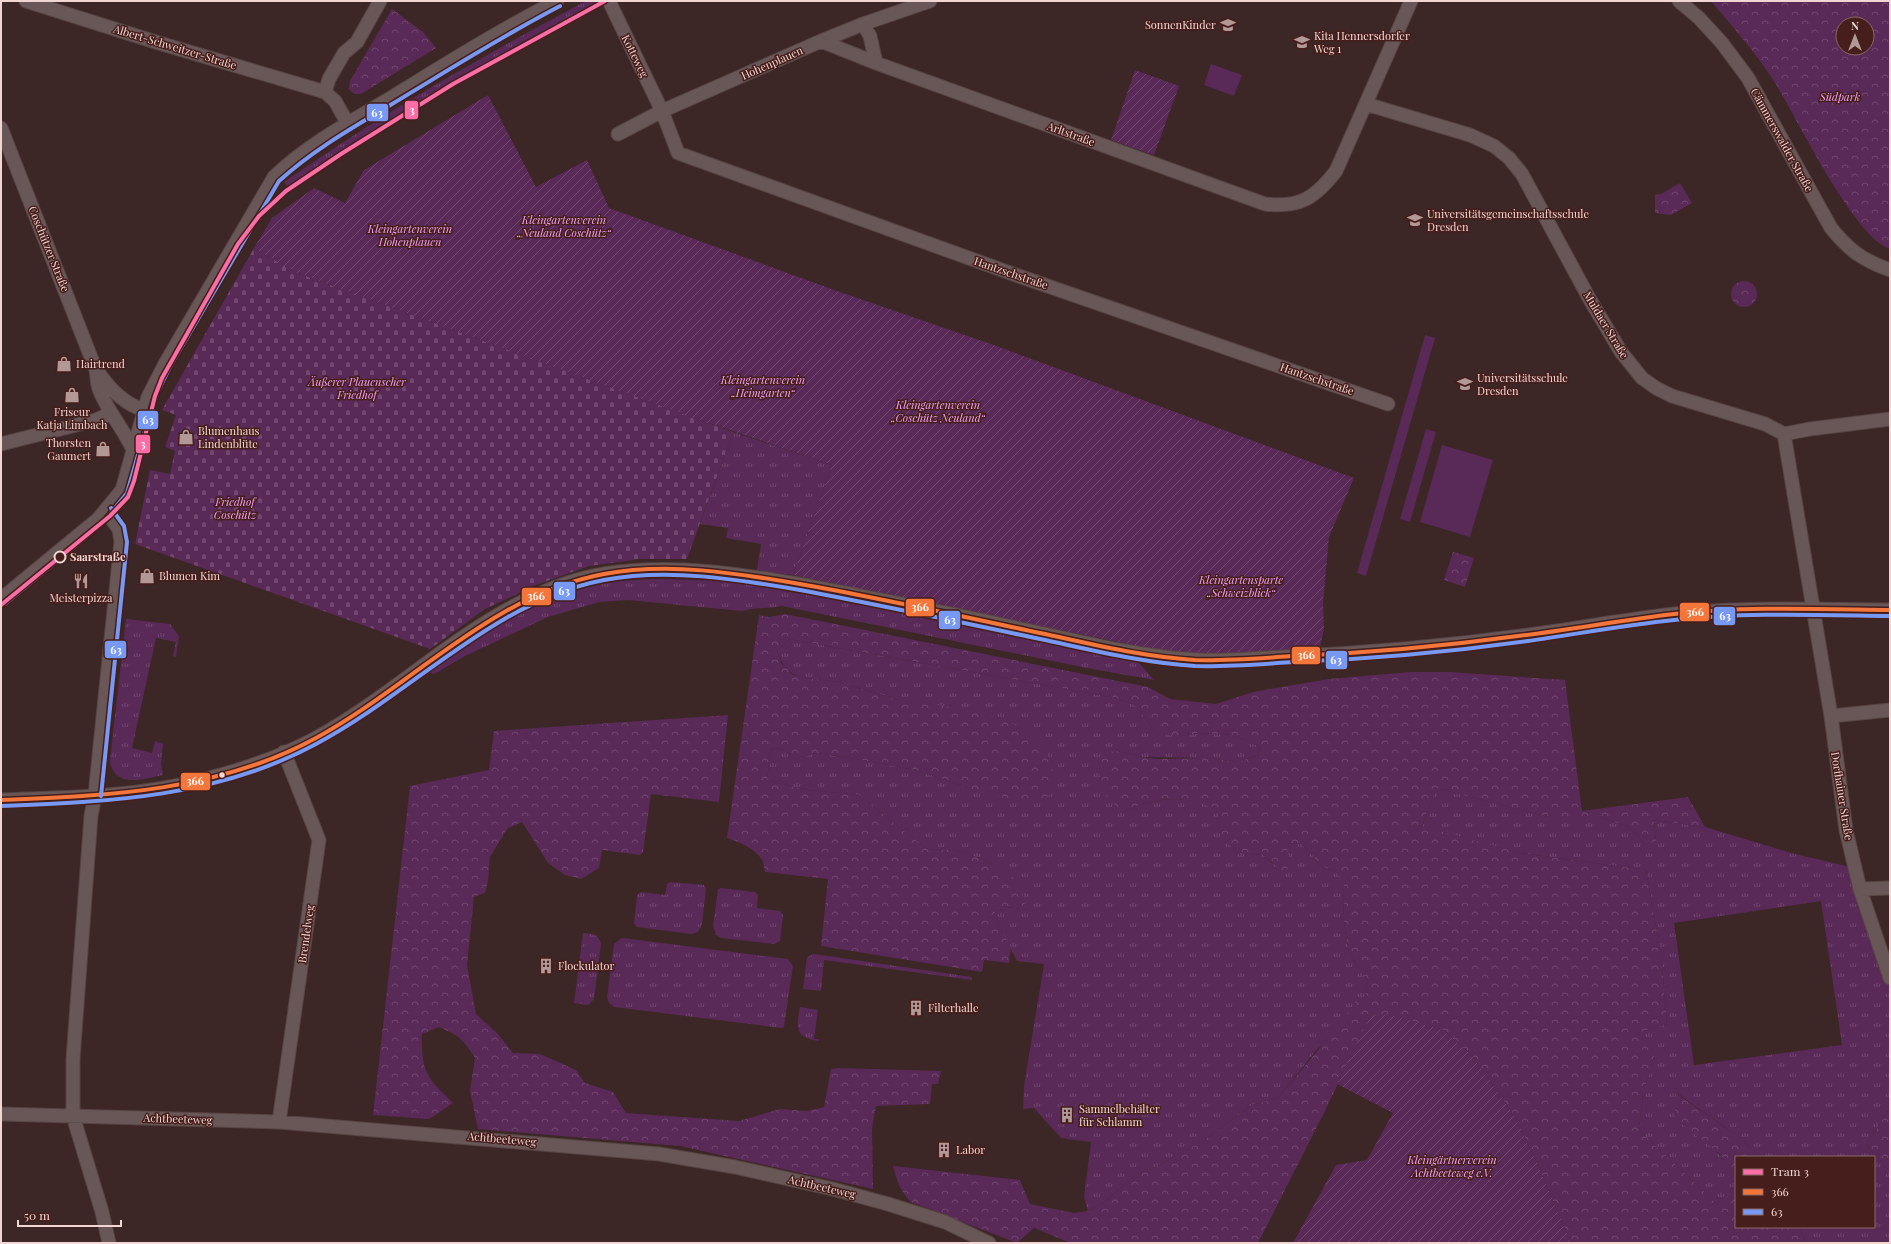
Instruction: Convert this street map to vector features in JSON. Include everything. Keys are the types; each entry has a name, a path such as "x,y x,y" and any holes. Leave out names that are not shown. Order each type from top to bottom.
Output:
{"street":[{"name":"Albert-Schweitzer-Straße","path":"26,1 173,48 325,92"},
{"path":"348,124 335,101 325,92 329,79 344,53 357,42 380,1"},
{"path":"1,599 106,512 122,490 129,471 144,410 166,362 271,182 290,162 348,124 444,66 557,1"},
{"name":"Kotteweg","path":"609,1 662,111"},
{"name":"Hohenplauen","path":"618,134 662,111 821,41 863,24 930,1"},
{"path":"1366,104 1411,1"},
{"name":"Cämmerswalder Straße","path":"1680,1 1699,18 1722,43 1748,78 1830,228 1845,245 1869,262 1890,270"},
{"path":"863,24 870,36 876,63"},
{"name":"Arltstraße","path":"821,41 876,63 1265,204 1292,205 1309,198 1324,186 1336,172 1366,104"},
{"name":"Muldaer Straße","path":"1366,104 1470,135 1494,146 1506,156 1522,174 1589,298 1621,352 1642,378 1656,388 1672,396 1765,424 1784,434"},
{"name":"Hantzschstraße","path":"662,111 678,153 1013,274 1388,404"},
{"name":"Coschützer Straße","path":"1,128 96,370 99,388 111,413 129,440 133,450"},
{"name":"Coschützer Straße","path":"96,370 115,393 137,408 144,410"},
{"path":"1,444 96,420 111,413"},
{"path":"1813,610 1784,434 1810,429 1890,419"},
{"path":"106,512 119,529 121,542 95,795 91,816 74,1051 73,1116 102,1212 109,1243"},
{"path":"1,800 134,793 209,778 284,752 310,741 336,727 482,625 522,601 568,583 601,575 635,570 714,572 755,576 929,608 1148,655 1187,660 1327,655 1512,637 1682,613 1755,609 1890,610"},
{"name":"Dorfhainer Straße","path":"1813,610 1831,716 1846,830 1860,889 1890,978"},
{"path":"1831,716 1890,710"},
{"name":"Brendelweg","path":"279,1122 320,840 284,752"},
{"path":"1860,889 1890,888"},
{"name":"Achtbeeteweg","path":"1,1114 279,1122 389,1130 659,1154 735,1167 833,1189 945,1222 990,1243"}],"green space":[{"path":"586,1 593,1 598,8 453,86 291,190 284,182 395,109 470,65"},
{"name":"Südpark","path":"1711,1 1890,1 1890,249 1875,239 1859,222 1842,199 1772,78 1750,48"},
{"path":"392,9 423,32 436,48 361,94 354,94 349,89 350,81"},
{"path":"1211,64 1242,75 1234,96 1204,85"},
{"path":"1135,70 1179,86 1154,155 1111,140"},
{"path":"488,95 536,187 587,160 609,208 840,292 988,343 1354,478 1329,537 1323,603 1324,628 1320,648 1226,654 1188,653 1152,649 793,575 832,465 694,418 295,272 254,248 272,218 314,188 345,203 364,170"},
{"path":"1680,183 1692,203 1671,215 1655,213 1655,195 1661,194"},
{"name":"Äußerer Plauenscher Friedhof","path":"254,248 295,272 733,432 687,559 640,559 589,566 536,585 485,609 430,649 135,544 150,470 170,474 175,451 165,447 176,415 162,410"},
{"path":"1744,281 1753,285 1757,294 1753,303 1744,307 1735,303 1731,294 1735,285"},
{"path":"1425,335 1435,338 1366,576 1357,573"},
{"path":"1426,429 1436,432 1410,522 1400,519"},
{"path":"733,432 832,465 793,575 757,570 761,544 726,538 728,528 700,524"},
{"path":"1442,445 1493,460 1470,537 1420,522"},
{"path":"1453,552 1474,558 1465,587 1444,580"},
{"path":"668,579 727,581 926,617 1139,663 1154,680 1087,668 782,606 742,611 628,600 599,602 548,617 465,656 434,674 429,672 467,645 506,621 548,600 569,592 611,582"},
{"path":"785,614 1148,687 1170,699 1216,704 1253,692 1329,679 1411,672 1450,672 1565,680 1582,811 1688,797 1705,827 1654,820 1656,841 1644,845 1638,835 1626,826 1600,817 1548,817 1436,788 1422,826 1520,853 1646,870 1661,955 1667,1024 1637,1033 1655,1054 1643,1093 1639,1130 1717,1204 1735,1186 1735,1228 1799,1228 1806,1243 1571,1243 1537,1163 1515,1117 1472,1055 1442,1030 1374,1014 1371,1014 1324,1113 1258,1243 1071,1243 1034,1228 1017,1243 911,1202 899,1186 893,1166 1020,1180 1030,1204 1074,1213 1088,1211 1103,1203 1137,1174 1152,1169 1206,1139 1252,1105 1278,1098 1338,1026 1356,1001 1365,999 1368,980 1356,964 1347,942 1345,932 1344,880 1335,871 1318,865 1313,855 1300,843 1286,844 1291,866 1283,872 1262,854 1244,853 1236,849 1224,839 1220,831 1218,813 1206,805 1198,802 1171,799 1163,800 1147,803 1123,812 1111,801 1104,791 1100,780 1099,764 1109,752 1118,751 1158,759 1205,758 1239,762 1258,755 1260,747 1233,735 1198,733 1183,736 1166,735 1154,730 1135,705 1116,698 789,639 777,651 781,663 793,675 838,682 903,701 944,706 995,717 1015,725 1044,745 1055,777 1049,796 1025,804 968,788 920,771 817,753 794,759 785,750 772,748 767,778 773,782 808,790 859,795 927,849 955,850 985,860 1017,880 1028,910 993,905 1002,932 1011,947 1009,963 984,960 982,972 821,946 828,879 765,872 763,861 755,852 742,844 727,838 759,615 769,617"},
{"path":"126,619 170,624 179,636 176,657 173,656 176,642 156,638 132,748 152,753 155,741 163,744 161,763 163,775 139,780 124,779 118,776 113,770 110,761"},
{"path":"789,639 1116,698 1135,705 1154,730 1183,736 1198,733 1233,735 1260,747 1258,755 1239,762 1205,758 1143,757 1118,751 1123,812 1147,803 1163,800 1180,799 1198,802 1213,808 1219,813 1221,831 1224,839 1230,845 1244,853 1262,854 1273,864 1286,844 1300,843 1313,855 1318,865 1335,871 1344,880 1345,932 1347,942 1355,962 1368,980 1365,999 1314,1053 1278,1098 1252,1105 1206,1139 1152,1169 1137,1174 1103,1203 1088,1211 1084,1197 1091,1142 1061,1138 1034,1108 1023,1109 1024,1086 1044,964 1017,961 1002,932 993,905 1028,910 999,869 985,860 955,850 927,849 859,795 808,790 773,782 767,778 772,748 785,750 794,759 817,753 920,771 968,788 955,709 903,701 838,682 799,677 791,673 785,667 777,651"},
{"path":"728,715 719,802 651,794 643,852 640,855 602,850 599,868 581,879 565,875 548,863 522,822 507,829 490,857 488,881 485,893 474,897 467,965 476,1014 497,1033 513,1053 540,1054 576,1070 585,1083 613,1092 626,1113 739,1121 780,1109 807,1111 824,1107 831,1069 941,1071 938,1084 932,1084 930,1104 876,1106 872,1129 873,1189 680,1146 478,1129 470,1091 475,1058 460,1039 452,1033 439,1027 422,1034 423,1058 427,1073 437,1087 453,1103 429,1119 373,1115 410,786 489,770 494,731"},
{"path":"1436,788 1548,817 1600,817 1626,826 1638,835 1644,845 1656,841 1654,820 1705,827 1795,854 1855,868 1890,978 1890,1108 1866,1145 1890,1171 1890,1243 1806,1243 1799,1228 1875,1228 1875,1156 1760,1156 1736,1135 1677,1093 1675,1119 1713,1148 1729,1166 1734,1176 1735,1186 1717,1204 1639,1130 1643,1093 1655,1054 1636,1033 1667,1024 1661,955 1646,870 1520,853 1422,827","holes":["1821,901 1842,1045 1694,1065 1674,923"]},
{"path":"670,882 704,885 706,889 702,924 698,932 692,934 637,927 634,923 637,895 641,892 665,895 667,884"},
{"path":"721,888 755,892 758,895 757,908 780,911 783,915 780,941 774,944 721,938 716,935 713,926 718,889"},
{"path":"583,933 597,936 601,944 594,999 588,1005 574,1003"},
{"path":"622,938 788,959 793,966 784,1027 781,1028 614,1007 609,1003 607,997 614,944"},
{"path":"814,954 972,977 972,980 824,960 821,991 803,989 807,957"},
{"path":"800,1007 818,1010 814,1039 819,1039 819,1041 811,1040 805,1037 799,1031 798,1021"},
{"name":"Kleingärtnerverein Achtbeeteweg e.V.","path":"1371,1014 1396,1016 1442,1030 1472,1055 1515,1117 1537,1163 1571,1243 1293,1243 1336,1165 1367,1160 1393,1113 1337,1084"},
{"path":"1676,1093 1736,1135 1760,1156 1735,1156 1735,1176 1721,1155 1675,1119"},
{"path":"1890,1108 1890,1171 1866,1145"}],"tram line":[{"name":"3","path":"1,605 110,516 128,497 134,481 155,396 162,378 238,244 259,216 286,191 341,154 453,84 605,1"}],"transit line":[{"name":"63","path":"5,604 102,524 127,493 154,399 171,365 279,181 319,149 496,41 560,6"},
{"name":"63","path":"101,796 127,542 124,526 111,508"},
{"name":"366","path":"1,800 123,793 163,787 202,780 279,756 316,738 352,717 454,644 489,621 525,601 563,585 604,574 628,571 653,569 702,570 776,580 890,601 1118,650 1195,660 1244,659 1406,649 1490,640 1654,616 1701,611 1782,609 1890,610"},
{"name":"63","path":"1,806 123,799 163,793 202,786 279,762 316,744 352,723 489,628 526,608 563,591 604,580 628,577 653,575 702,576 776,586 890,608 1118,656 1195,666 1352,659 1440,652 1499,645 1637,624 1701,617 1782,615 1890,616"}],"place":[{"name":"SonnenKinder","path":"1228,25"},
{"name":"Kita Hennersdorfer Weg 1","path":"1302,42"},
{"name":"Universitätsgemeinschaftsschule Dresden","path":"1415,220"},
{"name":"Hairtrend","path":"64,364"},
{"name":"Universitätsschule Dresden","path":"1465,384"},
{"name":"Friseur Katja Limbach","path":"72,395"},
{"name":"Blumenhaus Lindenblüte","path":"186,437"},
{"name":"Thorsten Gaumert","path":"103,449"},
{"name":"Saarstraße","path":"60,557"},
{"name":"Blumen Kim","path":"147,576"},
{"name":"Meisterpizza","path":"81,581"},
{"name":"Flockulator","path":"546,966"},
{"name":"Filterhalle","path":"916,1008"},
{"name":"Sammelbehälter für Schlamm","path":"1067,1115"},
{"name":"Labor","path":"944,1150"}],"park label":[{"name":"Kleingartenverein „Neuland Coschütz“","path":"564,226"},
{"name":"Kleingartenverein Hohenplauen","path":"410,235"},
{"name":"Kleingartenverein „Heimgarten“","path":"763,386"},
{"name":"Kleingartenverein „Coschütz Neuland“","path":"938,411"},
{"name":"Friedhof Coschütz","path":"235,508"},
{"name":"Kleingartensparte „Schweizblick“","path":"1241,586"}]}
